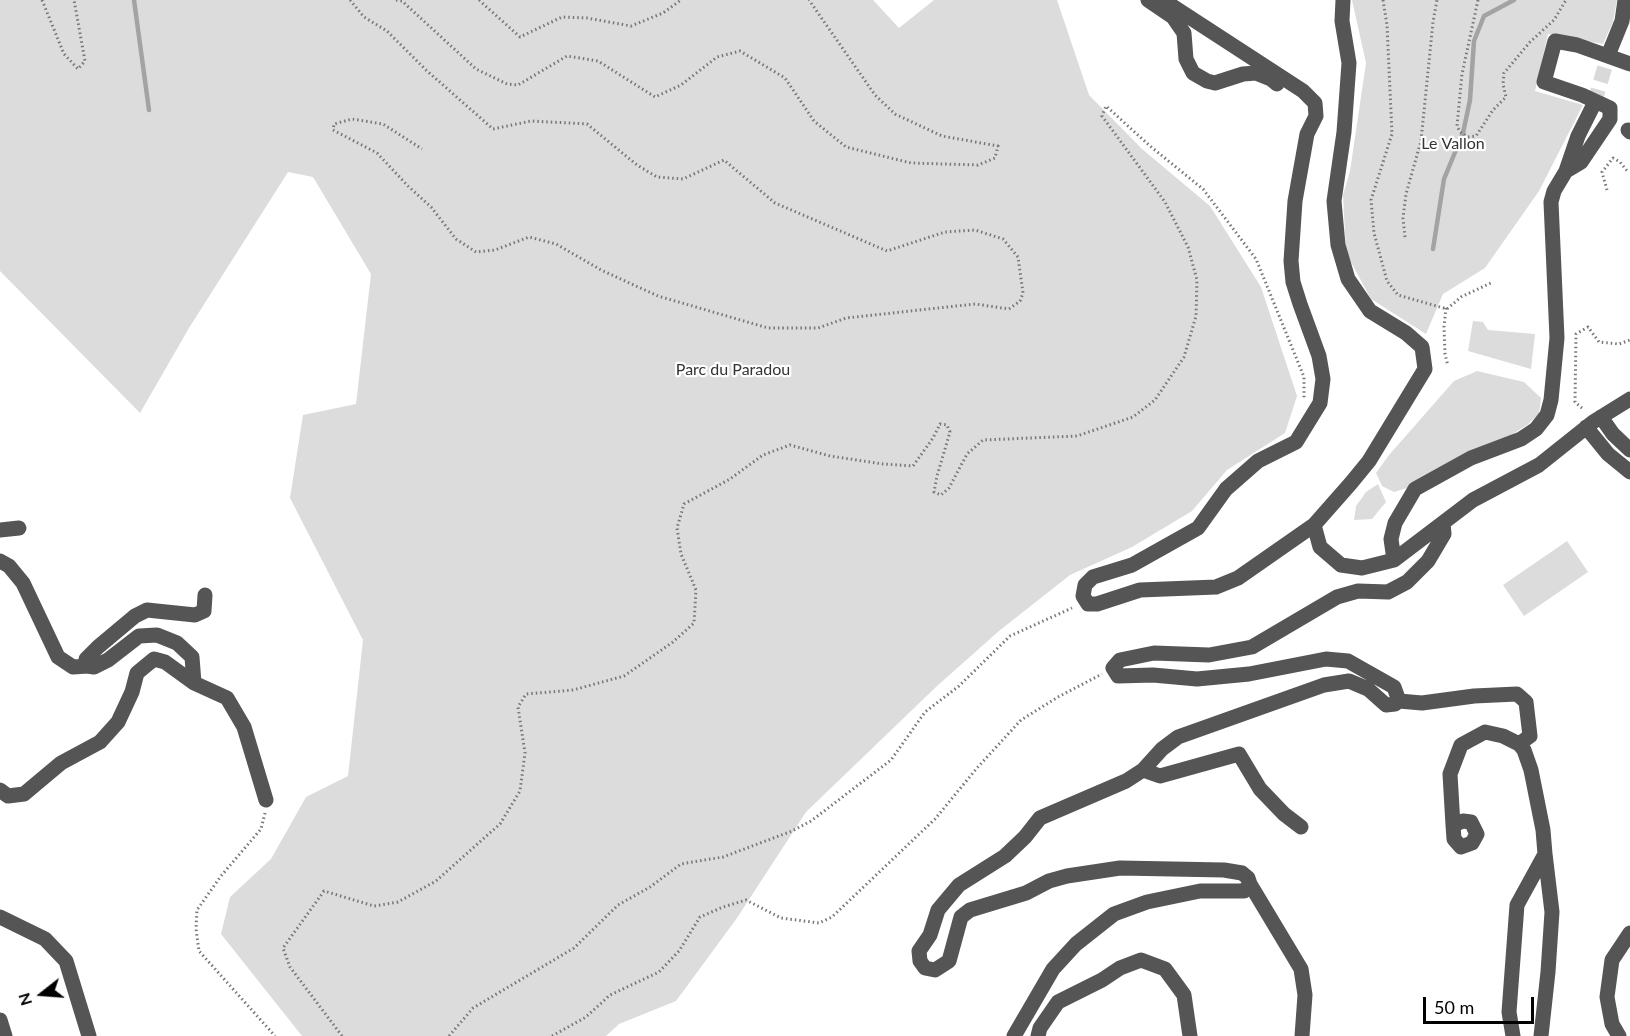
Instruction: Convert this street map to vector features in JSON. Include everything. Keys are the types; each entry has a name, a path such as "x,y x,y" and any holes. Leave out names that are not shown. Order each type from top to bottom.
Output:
{"street":[{"path":"1149,0 1173,17 1184,33 1186,59 1193,73 1215,83 1243,74 1256,73 1270,79 1304,105 1316,110"},
{"path":"1163,0 1303,91 1315,103 1316,116 1307,134 1295,201 1291,261 1293,282 1319,356 1323,379 1320,403 1296,442 1258,461 1226,489 1198,528 1132,565 1093,577 1085,585 1079,604 1097,604 1140,590 1216,587 1238,578 1314,525 1352,483 1369,461 1425,369 1422,346 1406,333 1370,311 1348,279 1338,245 1334,201 1344,132 1349,63 1342,21 1342,0"},
{"path":"1609,53 1622,21 1624,0"},
{"path":"1566,171 1581,162 1610,119 1610,108 1582,95 1544,82 1555,41 1577,45 1630,64"},
{"path":"1394,560 1391,539 1395,524 1415,489 1471,458 1521,439 1536,429 1547,415 1551,400 1557,338 1551,202 1594,104"},
{"path":"1314,525 1320,547 1341,565 1362,568 1394,560 1473,500 1539,465 1586,427 1630,399"},
{"path":"1601,417 1613,434 1630,450"},
{"path":"1586,427 1608,454 1630,472"},
{"path":"1399,701 1394,687 1348,661 1326,659 1249,674 1197,679 1153,675 1118,676 1113,668 1120,660 1154,653 1209,655 1252,647 1336,597 1358,591 1388,592 1407,582 1428,561 1444,534 1443,523"},
{"path":"0,530 19,528"},
{"path":"0,561 9,566 23,583 58,657 74,667 94,667 108,660 139,636 157,635 177,643 192,657 194,683"},
{"path":"87,666 86,659 135,616 147,610 195,615 204,611 205,595"},
{"path":"0,790 8,796 24,794 61,763 100,742 118,722 132,692 137,673 154,660 165,662 194,683 227,698 244,727 266,800"},
{"path":"1302,1036 1305,995 1301,969 1248,878 1242,873 1224,870 1120,868 1067,876 1049,881 1026,893 970,910 961,918 949,961 935,970 925,968 920,961 919,951 930,935 938,910 959,885 1005,856 1040,819 1126,781 1143,770 1162,749 1178,737 1324,686 1349,681 1368,689 1386,705 1399,701 1422,703 1474,696 1517,694 1526,702 1530,736 1519,744"},
{"path":"1453,825 1450,774 1461,745 1485,732 1503,736 1519,744 1524,750 1531,770 1543,830 1552,912 1540,1036"},
{"path":"1143,770 1160,776 1239,754 1260,789 1284,814 1301,827"},
{"path":"1513,1036 1509,1012 1517,905 1545,854"},
{"path":"1014,1036 1053,969 1076,944 1114,914 1147,902 1200,891 1244,891 1250,884"},
{"path":"0,917 45,939 66,961 89,1036"},
{"path":"1619,1036 1612,1024 1607,998 1612,960 1623,940 1630,933"},
{"path":"1038,1036 1040,1028 1058,1002 1102,981 1120,968 1141,960 1165,969 1184,995 1190,1036"},
{"path":"0,1020 5,1036"}],"path":[{"path":"42,0 64,54 78,69 85,61 74,0"},
{"path":"350,0 364,17 387,31 426,70 493,129 531,122 587,124 637,165 657,177 683,179 724,160 775,204 887,251 945,232 975,230 1003,239 1018,257 1023,293 1020,301 1009,309 975,304 846,318 818,328 768,328 658,296 601,270 556,244 530,237 495,250 476,252 456,239 432,207 408,186 377,153 333,130 333,124 352,119 383,124 422,149"},
{"path":"396,0 402,1 476,69 507,84 518,85 567,56 598,61 655,97 681,85 717,57 740,51 785,78 814,122 846,147 911,163 978,165 995,158 998,146 942,136 895,114 875,95 809,0"},
{"path":"479,0 520,37 562,17 586,18 631,26 663,13 681,0"},
{"path":"1383,0 1388,25 1392,134 1371,200 1374,233 1387,280 1398,295 1446,308"},
{"path":"1405,237 1403,218 1406,194 1421,141 1437,0"},
{"path":"1479,0 1462,74 1457,126 1460,132 1468,137 1476,136 1493,110 1506,97 1503,84 1504,73 1530,42 1554,20 1566,0"},
{"path":"342,1036 290,967 283,948 324,891 374,906 398,902 436,881 500,824 520,791 525,753 518,707 526,694 573,690 624,676 673,642 694,623 696,590 681,554 677,528 684,504 730,479 763,454 790,445 830,456 913,466 940,424 947,425 950,432 934,492 940,495 949,488 967,454 983,440 1077,436 1133,417 1155,400 1184,357 1196,316 1197,280 1188,247 1165,202 1102,116 1106,106 1203,189 1256,259 1304,377 1304,400"},
{"path":"1607,190 1602,172 1612,158 1620,162 1628,172"},
{"path":"1446,308 1461,297 1493,282"},
{"path":"1446,308 1445,345 1448,366"},
{"path":"1582,408 1575,402 1576,334 1588,327 1599,342 1619,344 1630,340"},
{"path":"449,1036 473,1008 574,948 618,905 681,864 723,857 782,835 811,820 891,760 925,712 959,686 1010,636 1079,604"},
{"path":"552,1036 586,1017 610,995 659,972 679,951 700,917 723,907 746,900 782,918 819,924 832,917 935,819 1021,720 1058,697 1113,668"},
{"path":"266,800 261,829 221,876 197,910 196,929 199,951 274,1036"}],"green space":[{"name":"Parc du Paradou","path":"0,0 873,0 899,28 934,0 1057,0 1089,95 1142,149 1210,206 1261,287 1297,396 1285,433 1227,470 1192,511 1132,547 1070,575 999,631 937,686 806,812 737,918 676,1001 619,1024 606,1036 302,1036 221,934 230,897 271,859 306,797 348,776 363,640 290,498 303,415 356,404 371,274 313,177 288,172 189,328 140,413 0,271"},
{"name":"Le Vallon","path":"1352,0 1617,0 1613,22 1603,44 1548,34 1535,91 1583,105 1539,191 1485,268 1443,294 1426,334 1371,299 1346,253 1343,195 1350,171 1366,63"},
{"path":"1473,321 1483,322 1488,330 1535,334 1531,369 1468,351"},
{"path":"1477,371 1524,382 1541,398 1539,414 1508,437 1463,456 1407,488 1394,492 1382,486 1376,473 1389,455 1454,381"},
{"path":"1378,484 1386,502 1372,519 1354,520 1356,506 1366,492"},
{"path":"1567,541 1588,572 1524,616 1503,585"}],"waterway":[{"path":"134,0 149,110"},
{"path":"1433,249 1444,179 1463,133 1470,100 1474,41 1484,16 1514,0"}],"tunnel":[{"path":"1594,104 1609,53"}]}
